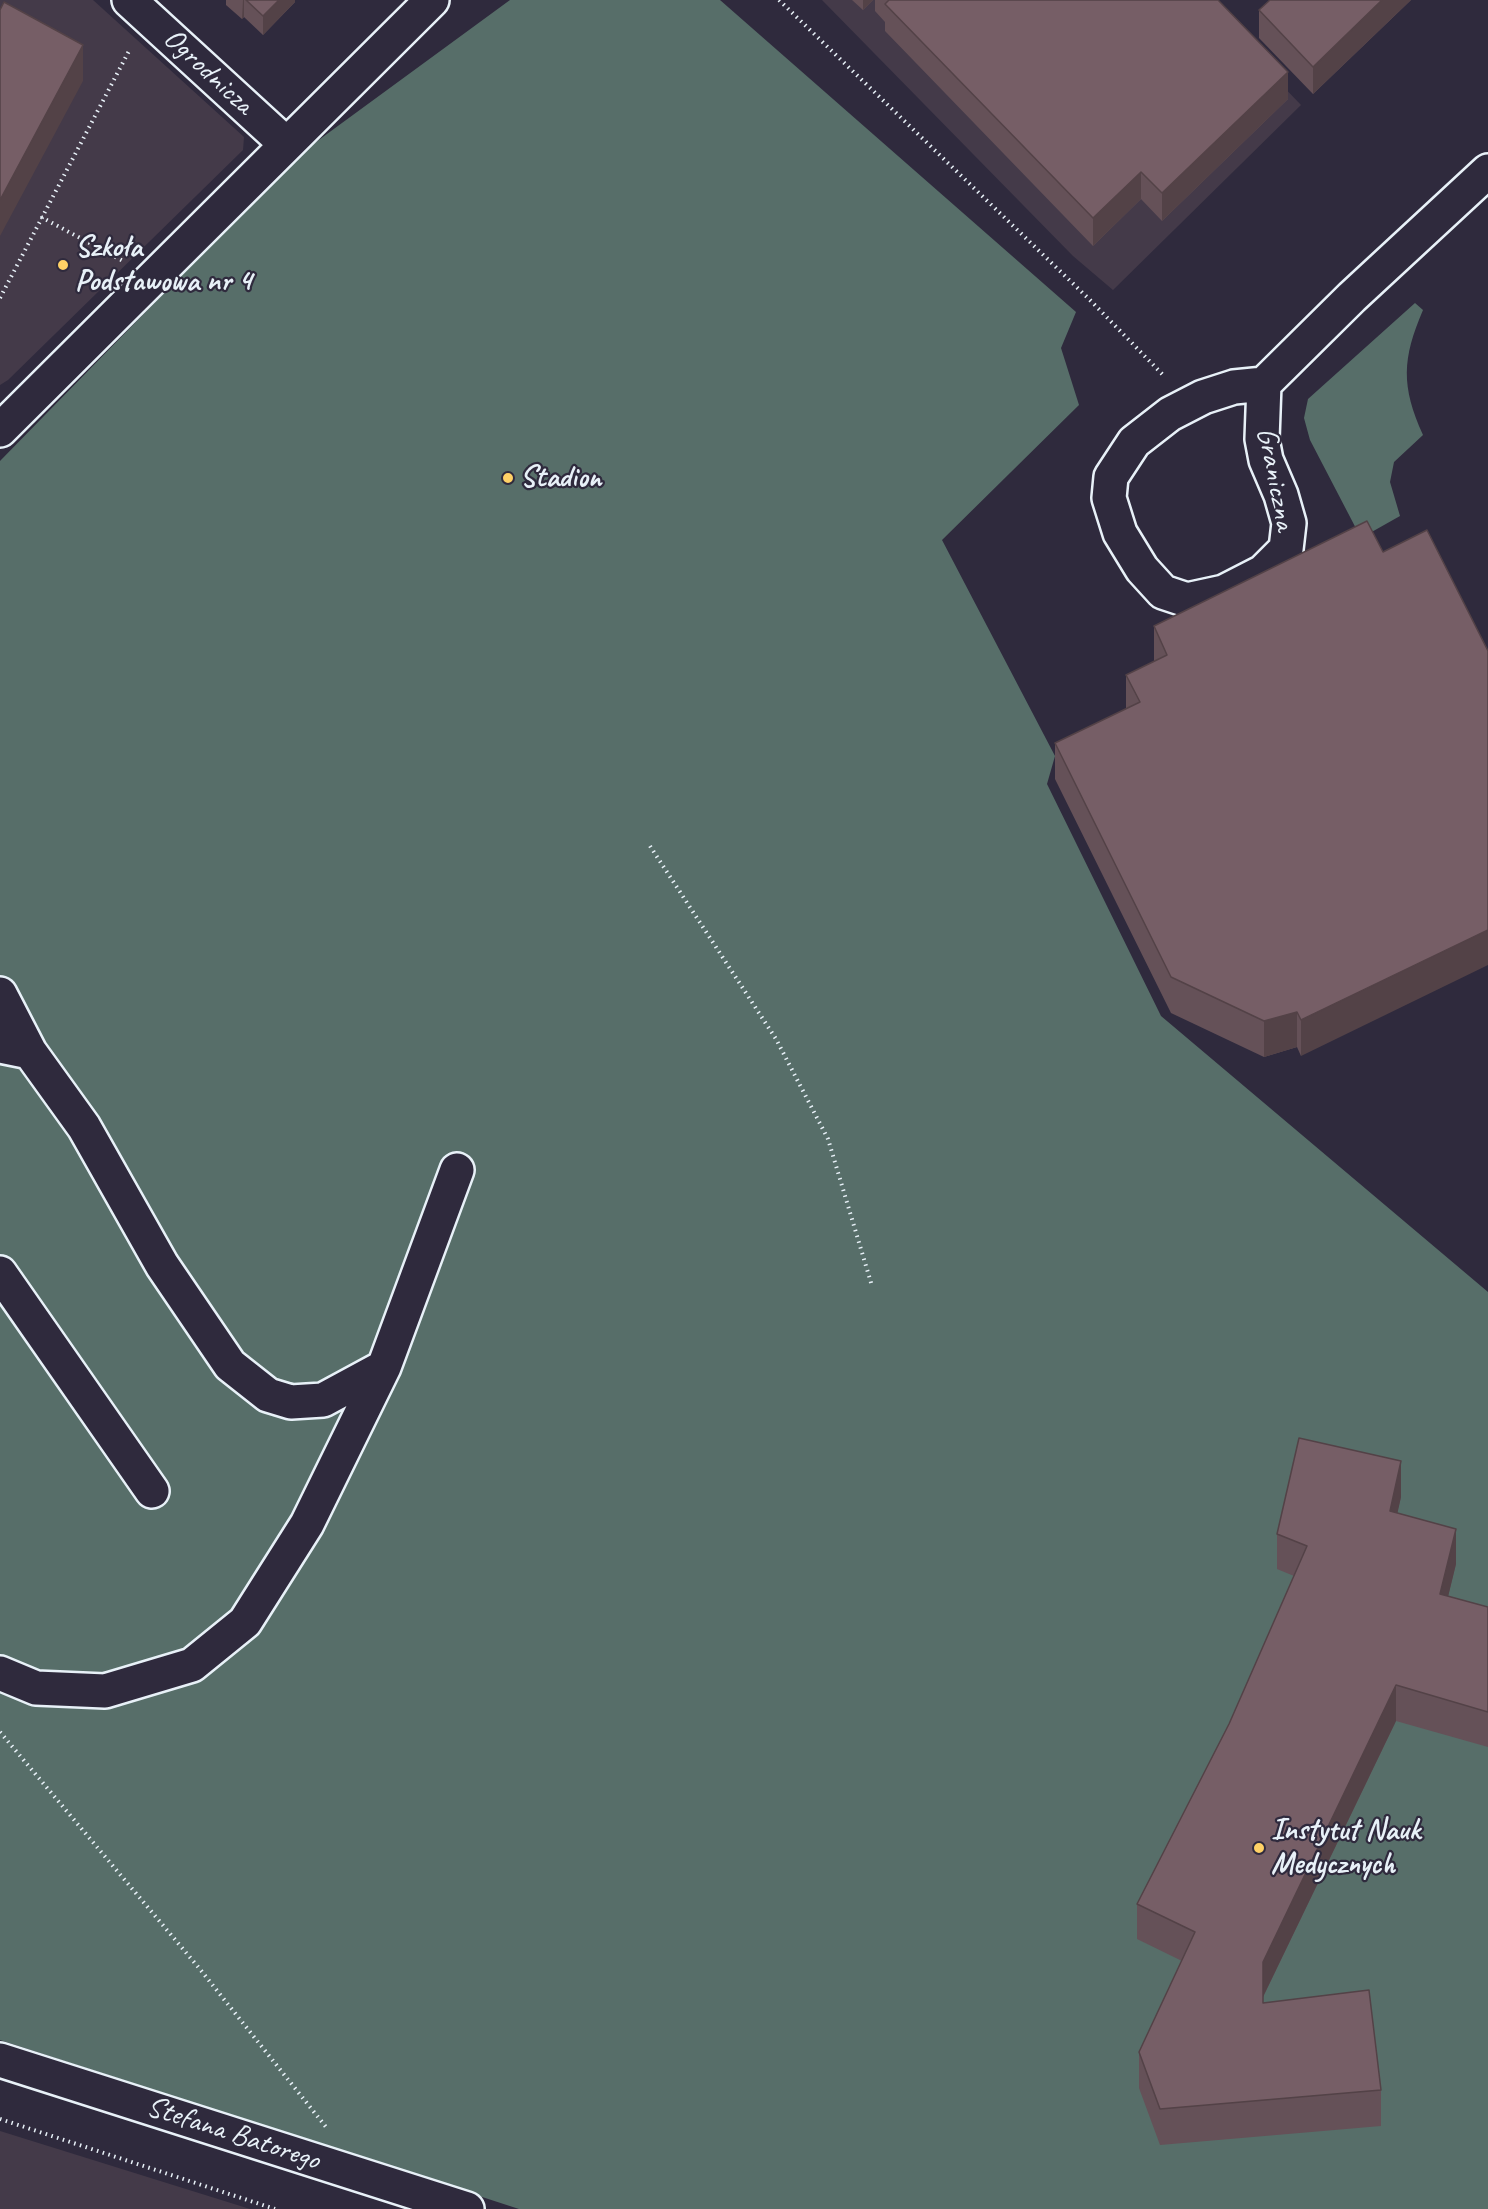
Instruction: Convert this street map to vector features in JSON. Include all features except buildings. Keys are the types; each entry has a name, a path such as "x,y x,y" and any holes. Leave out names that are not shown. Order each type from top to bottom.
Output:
{"street":[{"name":"Ogrodnicza","path":"129,0 286,144"},
{"path":"0,430 432,0"},
{"name":"Graniczna","path":"1264,384 1262,439 1266,460 1281,495 1289,523 1286,549 1263,572 1224,592 1188,600 1163,592 1142,569 1120,533 1109,498 1111,477 1134,442 1170,414 1191,403 1234,387 1264,384 1352,297 1488,171"},
{"path":"0,994 15,1049 84,1127 162,1265 230,1365 268,1395 291,1402 324,1400 384,1367"},
{"path":"0,1673 36,1688 105,1691 192,1665 245,1622 307,1524 384,1367 457,1170"},
{"path":"0,1273 152,1491"},
{"name":"Stefana Batorego","path":"0,2060 467,2209"}],"path":[{"path":"779,0 1081,292 1191,403"},
{"path":"0,298 133,44"},
{"path":"41,217 124,262"},
{"path":"650,846 776,1039 828,1139 872,1286"},
{"path":"0,1732 200,1968 330,2132"},
{"path":"0,2119 275,2209"}],"shaded area":[{"name":"Szkoła Podstawowa nr 4","path":"0,0 93,0 244,137 243,150 8,380 0,385"},
{"path":"822,0 1200,0 1301,105 1113,290 1073,256"},
{"path":"0,2131 250,2209 0,2209"}],"green space":[{"path":"510,0 720,0 1076,312 1061,348 1079,405 942,540 1055,756 1047,784 1161,1016 1488,1292 1488,2209 519,2209 0,2040 0,461 301,153"},
{"path":"1415,303 1423,310 1411,343 1407,372 1411,402 1423,435 1394,462 1390,482 1400,516 1361,538 1310,440 1304,418 1308,399"}],"place":[{"name":"Szkoła Podstawowa nr 4","path":"63,265"},
{"name":"Stadion","path":"508,478"},
{"name":"Instytut Nauk Medycznych","path":"1259,1848"}]}
